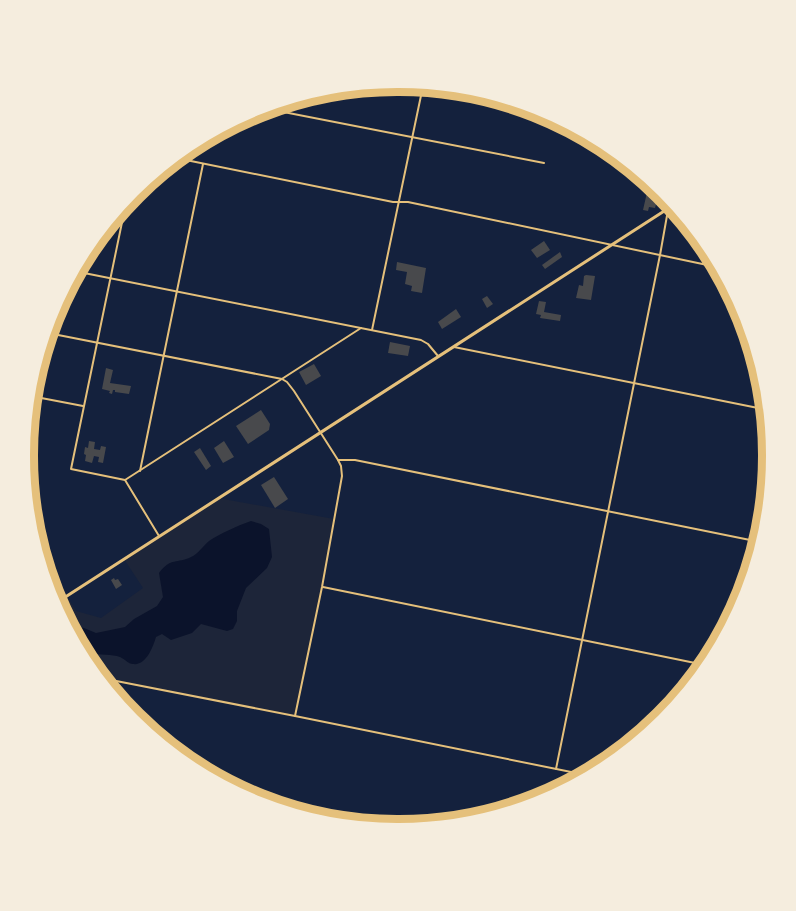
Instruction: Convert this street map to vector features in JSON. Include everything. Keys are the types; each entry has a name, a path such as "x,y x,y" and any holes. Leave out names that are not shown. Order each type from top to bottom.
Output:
{"main road":[{"path":"63,598 665,210"}],"street":[{"path":"372,330 422,93"},
{"path":"280,111 543,163"},
{"path":"186,160 393,202 408,202 707,265"},
{"path":"140,471 203,164"},
{"path":"556,769 667,212"},
{"path":"122,220 71,469 125,480 362,328"},
{"path":"84,273 421,340 428,344 438,356"},
{"path":"56,335 282,379 291,386 338,460 342,476 295,716"},
{"path":"453,346 758,408"},
{"path":"39,398 83,406"},
{"path":"338,460 355,460 751,540"},
{"path":"125,480 159,536"},
{"path":"322,587 696,663"},
{"path":"113,680 575,773"}],"shaded area":[{"path":"218,498 334,519 295,716 113,680 83,637 64,598 67,596 76,611 101,618 143,588 124,559"},
{"path":"251,521 269,529 272,557 267,568 246,588 233,629 227,631 201,624 192,633 171,640 162,634 156,637 145,659 138,664 130,663 117,656 94,654 78,627 96,633 125,627 157,606 163,597 159,573 163,568 191,557 209,541"}],"building":[{"path":"647,191 658,202 655,208 649,207 648,211 643,210"},
{"path":"544,241 550,250 537,258 531,250"},
{"path":"560,252 562,257 545,269 542,265"},
{"path":"397,262 426,268 422,293 411,291 412,286 405,284 407,272 396,270"},
{"path":"586,275 595,276 591,300 576,298 579,285 583,286"},
{"path":"487,296 493,304 487,308 482,299"},
{"path":"539,301 546,302 544,312 561,315 560,321 540,318 541,315 536,314"},
{"path":"456,309 461,317 442,329 438,322"},
{"path":"390,342 410,346 408,356 388,353"},
{"path":"314,364 321,376 306,385 299,372"},
{"path":"106,368 113,370 110,383 131,386 129,394 113,390 112,394 102,389"},
{"path":"261,410 270,424 269,430 248,444 236,426"},
{"path":"89,441 95,442 94,449 100,450 101,446 106,447 103,463 98,462 99,457 94,456 92,463 85,461 85,447 88,448"},
{"path":"224,441 234,457 223,463 214,448"},
{"path":"200,448 211,466 206,470 194,452"},
{"path":"274,477 288,499 275,508 261,485"},
{"path":"118,579 122,585 116,589 111,580"}]}
